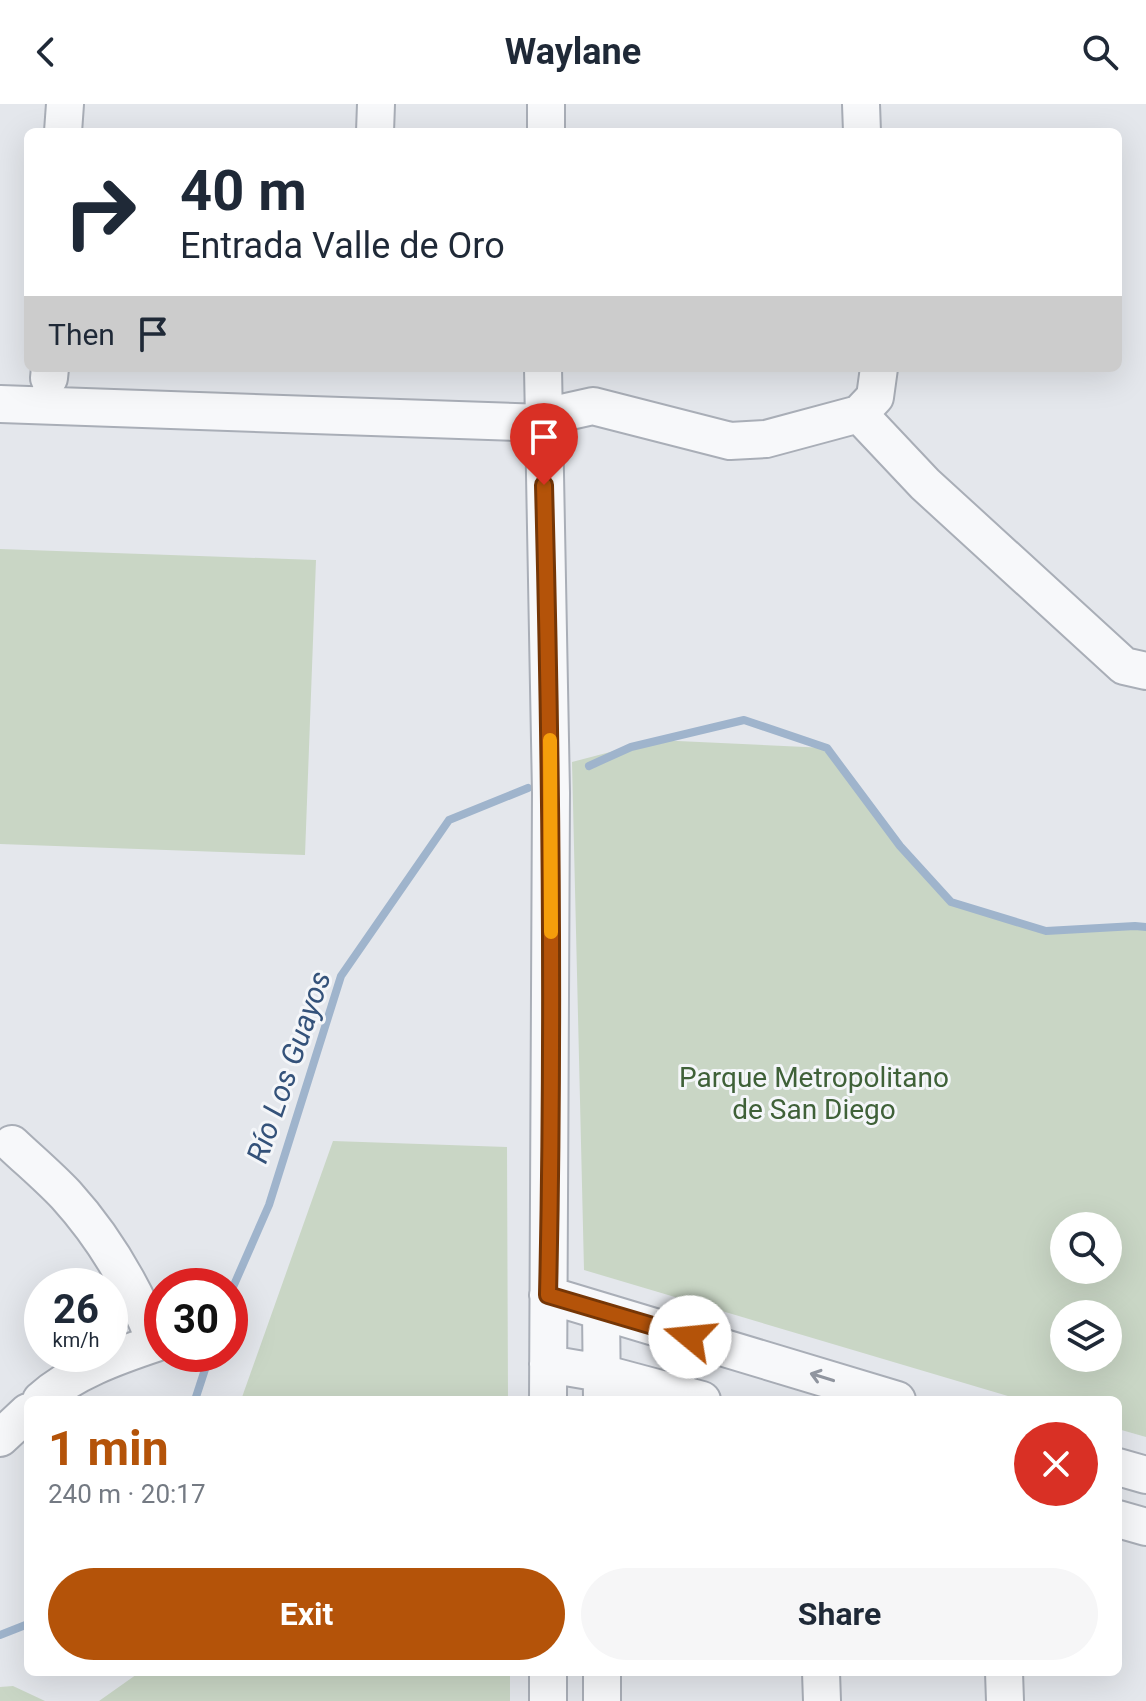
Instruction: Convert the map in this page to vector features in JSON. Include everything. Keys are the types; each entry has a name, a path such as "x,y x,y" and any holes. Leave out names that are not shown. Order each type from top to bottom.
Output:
{"street":[{"path":"63,128 65,104"},
{"path":"375,128 376,104"},
{"path":"546,104 546,128"},
{"path":"861,104 862,128"},
{"path":"543,372 551,793 548,1396"},
{"path":"0,404 543,423 566,412 593,406 730,441 766,439 859,414 875,397 878,372"},
{"path":"859,414 925,484 1124,666 1146,671"},
{"path":"12,1144 65,1195 115,1257 138,1299 156,1343 101,1364 46,1396"},
{"path":"548,1295 884,1396"},
{"path":"601,1311 602,1386"},
{"path":"548,1364 602,1386 673,1396"},
{"path":"0,1438 24,1416"},
{"path":"1122,1468 1146,1475"},
{"path":"1122,1520 1146,1527"},
{"path":"548,1676 548,1701"},
{"path":"602,1676 602,1701"},
{"path":"821,1676 822,1701"},
{"path":"1004,1676 1005,1701"}],"green space":[{"path":"0,549 316,560 305,855 0,844"},
{"name":"Parque Metropolitano de San Diego","path":"656,740 827,748 900,846 951,902 1046,931 1146,927 1146,1437 1122,1430 1122,1396 1008,1396 584,1270 572,762"},
{"path":"333,1141 507,1147 508,1396 242,1396"},
{"path":"134,1676 510,1676 510,1701 99,1701"},
{"path":"13,1686 45,1701 0,1701 0,1687"}],"waterway":[{"name":"Río Los Guayos","path":"589,766 631,747 744,720 827,748 900,846 951,902 1046,931 1146,927"},
{"name":"Río Los Guayos","path":"241,1268 269,1205 341,976 449,820 528,788"},
{"name":"Río Los Guayos","path":"196,1396 204,1372"},
{"name":"Río Los Guayos","path":"0,1635 24,1626"}],"slow traffic":[{"path":"550,740 551,932"}],"route":[{"path":"544,485 551,793 548,1295 690,1337"}]}
